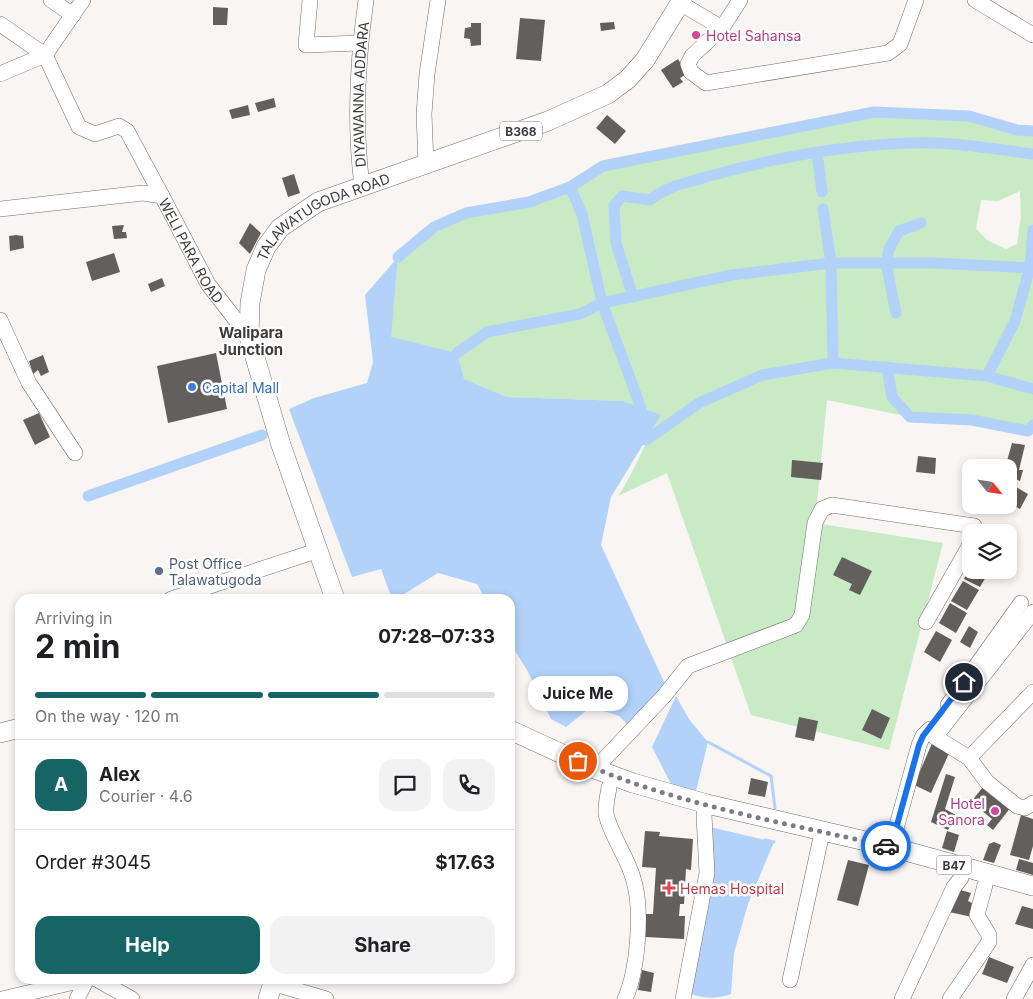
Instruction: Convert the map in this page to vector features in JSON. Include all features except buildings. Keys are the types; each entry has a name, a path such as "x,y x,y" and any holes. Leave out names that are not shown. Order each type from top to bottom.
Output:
{"main road":[{"name":"TALAWATUGODA ROAD","path":"333,594 281,445 249,336 250,303 256,270 266,247 280,228 318,202 548,121 608,94 628,79 645,60 681,2"},
{"path":"329,580 330,594"},
{"path":"329,580 337,594"},
{"path":"0,722 15,718"},
{"path":"0,733 15,729"},
{"name":"B47","path":"515,732 596,769 705,810 891,847 1033,886"},
{"name":"B47","path":"515,745 609,787 705,810 1033,899"}],"street":[{"path":"51,0 73,15"},
{"path":"0,74 45,55 83,0"},
{"path":"310,0 306,45 360,43"},
{"name":"DIYAWANNA ADDARA","path":"362,186 356,104 360,43 366,0"},
{"path":"426,164 424,114 427,74 438,0"},
{"path":"740,0 722,28 692,56 688,64 691,72 706,84 888,53 900,44 916,0"},
{"path":"974,0 1033,35"},
{"path":"681,2 722,28"},
{"path":"0,24 45,55 79,127 95,134 119,126 127,131 162,196"},
{"name":"WELI PARA ROAD","path":"0,209 143,193 162,196 208,284 249,336"},
{"path":"0,320 29,383 75,453"},
{"path":"596,769 664,696 688,666 796,625 802,615 815,523 822,509 832,505 962,524"},
{"path":"195,594 319,550"},
{"path":"926,622 962,558"},
{"path":"891,847 923,736 933,733 1027,608"},
{"path":"969,758 1033,692"},
{"path":"933,733 969,758 984,779 1017,806 1025,808 1033,803"},
{"path":"609,787 606,813 633,878 638,899 636,954 629,990 625,999"},
{"path":"683,999 707,873 705,810"},
{"path":"790,980 820,842"},
{"path":"902,999 954,887 961,878"},
{"path":"950,999 988,942 989,934 978,915 985,885"},
{"path":"1014,999 1033,965"},
{"path":"2,999 66,984"},
{"path":"77,999 84,984"},
{"path":"105,984 132,999"},
{"path":"271,987 326,999"}],"green space":[{"path":"874,112 969,116 1017,130 1033,131 1033,426 1028,431 972,420 910,417 827,400 815,523 943,543 889,750 751,715 667,473 618,496 630,477 660,416 623,401 507,397 464,379 390,337 398,257 434,227 466,213 529,202 570,187 603,166","holes":["1020,191 1021,216 1017,244 1006,249 987,240 976,229 981,200 998,201"]}],"water":[{"path":"398,257 391,337 457,353 464,379 507,397 623,401 661,415 611,497 601,545 665,684 630,727 619,716 591,707 566,727 551,719 527,670 515,651 515,594 482,594 477,584 438,573 404,594 390,594 381,569 352,577 289,409 314,398 367,383 373,362 365,295"},
{"path":"676,696 689,719 708,742 696,791 671,784 652,747"},
{"path":"706,826 774,842 748,904 734,953 731,994 711,998 691,994"}],"waterway":[{"path":"570,187 603,166 874,112 969,116 1017,130 1033,131"},
{"path":"633,297 616,243 614,206 622,196 650,200 663,191 678,185 734,169 784,158 861,146 942,143 1033,154"},
{"path":"817,152 822,192"},
{"path":"398,257 434,227 466,213 529,202 570,187 582,214 602,303 641,408"},
{"path":"823,209 831,263 833,363"},
{"path":"896,313 886,263 889,249 899,231 921,223"},
{"path":"987,376 1015,321 1030,267 1033,230"},
{"path":"457,353 487,332 580,314 602,303 732,275 831,263 935,263 1033,268"},
{"path":"646,440 699,403 762,375 833,363 987,376 1033,389"},
{"path":"887,367 892,397 910,417 972,420 1028,431 1033,425"},
{"path":"88,496 262,435"},
{"path":"708,742 771,776 775,808"},
{"path":"765,840 774,842"}],"way so far":[{"path":"578,761 633,783 707,804 886,846"}],"place":[{"name":"Hotel Sahansa","path":"696,35"},
{"name":"Capital Mall","path":"192,387"},
{"name":"Post Office Talawatugoda","path":"159,571"},
{"name":"Juice Me","path":"578,761"},
{"name":"Hotel Sanora","path":"995,811"},
{"name":"Hemas Hospital","path":"669,888"}],"district":[{"name":"Walipara Junction","path":"251,340"}],"route":[{"path":"886,846 891,847 923,736 964,682"}]}
